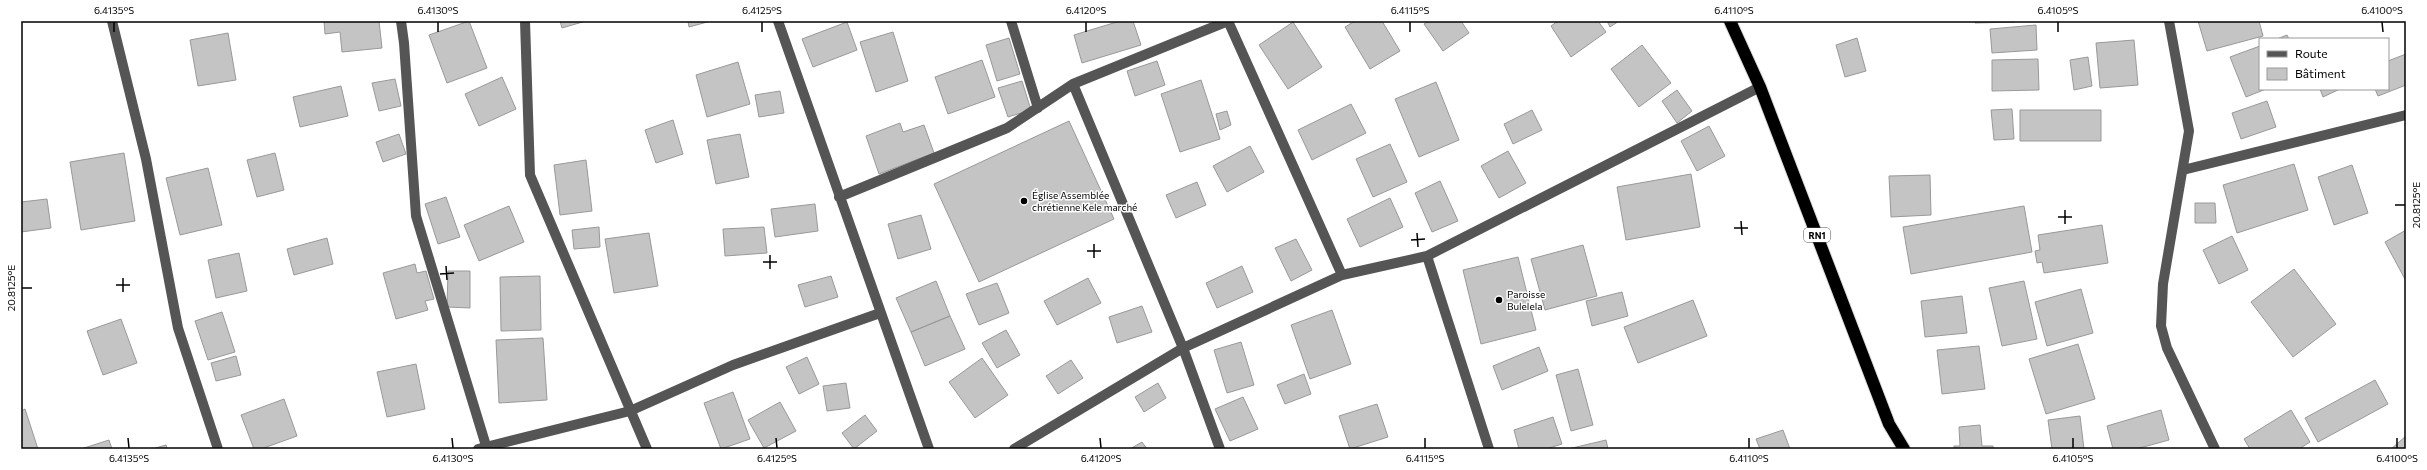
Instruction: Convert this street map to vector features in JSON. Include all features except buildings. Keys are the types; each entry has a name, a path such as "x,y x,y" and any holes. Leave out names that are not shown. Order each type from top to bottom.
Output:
{"highway":[{"name":"RN1","path":"1730,21 1760,87 1889,424 1904,449"}],"street":[{"path":"112,21 146,159 178,328 218,449"},
{"path":"401,21 416,216 484,448 630,411 733,365 880,313"},
{"path":"525,21 530,175 647,449"},
{"path":"778,21 929,449"},
{"path":"1011,21 1038,108"},
{"path":"839,197 1007,128 1072,84 1228,21 1342,275"},
{"path":"2169,21 2189,131 2163,284 2161,326 2167,348 2215,449"},
{"path":"1072,84 1184,348 1220,449"},
{"path":"1014,449 1184,348 1342,275 1427,256 1760,87"},
{"path":"2183,170 2406,115"},
{"path":"1427,256 1489,449"}],"place":[{"name":"Église Assemblée chrétienne Kele marché","path":"1024,201"},
{"name":"Paroisse Bulelela","path":"1499,300"}]}
